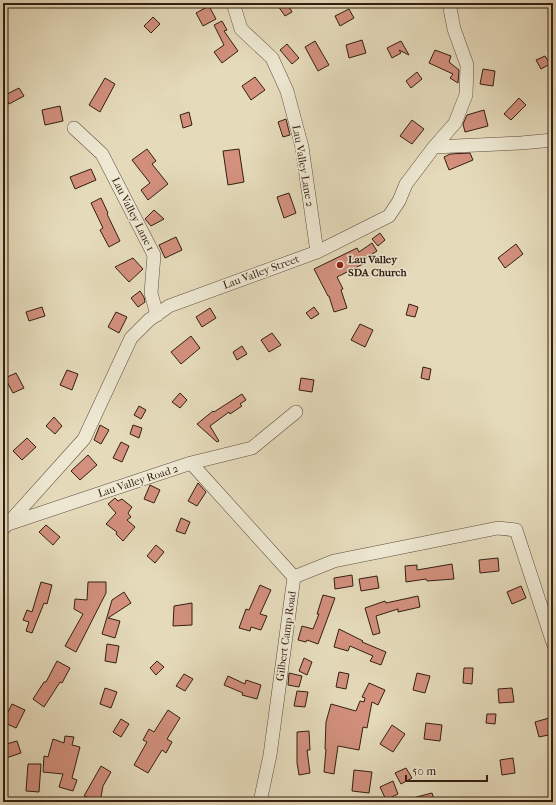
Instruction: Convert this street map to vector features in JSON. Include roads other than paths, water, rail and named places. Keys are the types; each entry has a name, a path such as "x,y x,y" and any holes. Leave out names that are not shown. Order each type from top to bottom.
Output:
{"street":[{"name":"Lau Valley Lane 2","path":"233,3 241,29 272,58 287,91 302,148 317,252"},
{"name":"Lau Valley Street","path":"6,526 84,439 131,338 149,320 169,306 317,252 389,216 399,202 406,184 454,123 466,95 467,65 454,29 449,3"},
{"name":"Lau Valley Lane 1","path":"74,128 102,154 154,255 151,293 157,315"},
{"path":"434,147 553,140"},
{"path":"191,463 252,448 296,412"},
{"name":"Lau Valley Road 2","path":"6,526 191,463 294,577"},
{"name":"Gilbert Camp Road","path":"260,802 270,755 294,577 334,561 498,528 516,530 553,643"}],"place":[{"name":"Lau Valley SDA Church","path":"340,265"}]}
